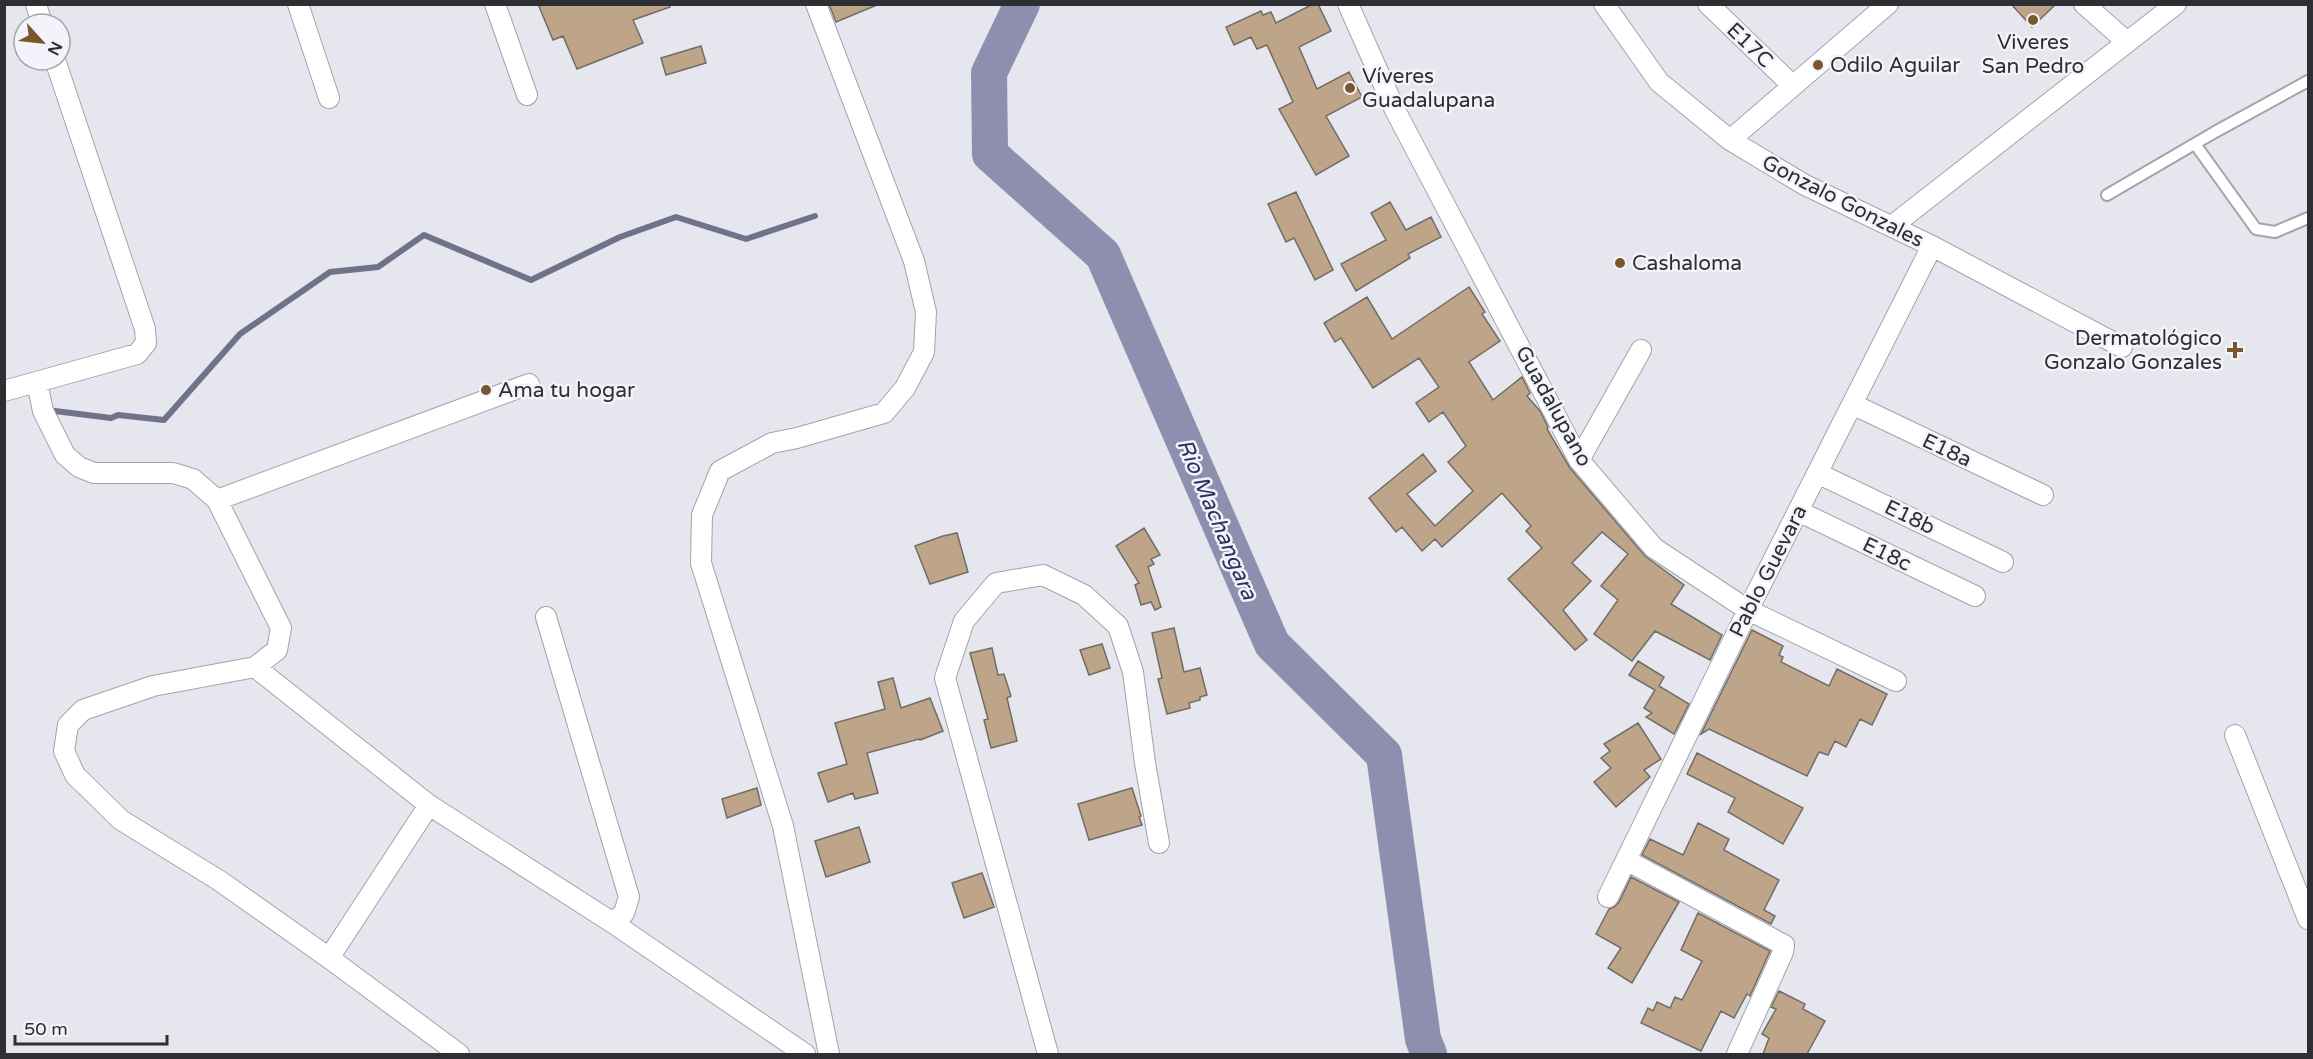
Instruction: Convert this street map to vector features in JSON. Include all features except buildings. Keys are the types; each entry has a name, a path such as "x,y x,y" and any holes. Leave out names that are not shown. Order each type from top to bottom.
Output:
{"street":[{"path":"297,4 329,98"},
{"path":"495,4 527,95"},
{"path":"816,4 914,261 926,312 924,352 905,388 884,413 772,443 720,471 702,515 701,563 783,826 829,1054"},
{"name":"Guadalupano","path":"1348,4 1395,110 1579,460 1654,548 1748,610 1896,681"},
{"name":"Gonzalo Gonzales","path":"1604,4 1659,82 1730,140 1806,185 1932,246 2122,347"},
{"name":"E17C","path":"1708,4 1792,85"},
{"path":"1730,140 1888,4"},
{"path":"2084,4 2127,42"},
{"path":"1892,226 2176,4"},
{"path":"4,391 136,354 146,344 145,329 59,72"},
{"name":"Pablo Guevara","path":"1608,897 1748,610 1932,246"},
{"path":"1579,460 1641,350"},
{"path":"37,382 47,420 65,455 79,467 94,473 173,473 193,479 217,500 281,628 277,650 255,667 153,686 83,710 68,725 64,751 75,776 121,820 220,881 459,1054"},
{"path":"217,500 529,384"},
{"name":"E18a","path":"1852,404 2043,495"},
{"name":"E18b","path":"1817,473 2003,562"},
{"name":"E18c","path":"1798,512 1976,596"},
{"path":"1048,1054 945,678 964,621 996,583 1043,575 1084,595 1118,626 1133,672 1145,763 1159,843"},
{"path":"546,617 629,897 624,913 613,923"},
{"path":"255,667 429,805 613,923 805,1054"},
{"path":"2235,735 2308,919"},
{"path":"329,958 429,805"},
{"path":"1626,860 1784,945 1783,952 1737,1054"}],"lane":[{"path":"2107,195 2308,81"},
{"path":"2195,144 2256,229 2275,232 2308,218"}],"waterway":[{"name":"Rio Machangara","path":"1022,4 989,73 990,154 1103,255 1272,644 1384,755 1423,1039 1429,1054"},
{"path":"47,410 111,418 118,415 164,420 240,334 330,272 378,267 424,235 531,280 620,237 676,217 746,239 815,216"}],"place":[{"name":"Viveres San Pedro","path":"2033,20"},
{"name":"Odilo Aguilar","path":"1818,65"},
{"name":"Víveres Guadalupana","path":"1350,88"},
{"name":"Cashaloma","path":"1620,263"},
{"name":"Dermatológico Gonzalo Gonzales","path":"2235,350"},
{"name":"Ama tu hogar","path":"486,390"}]}
